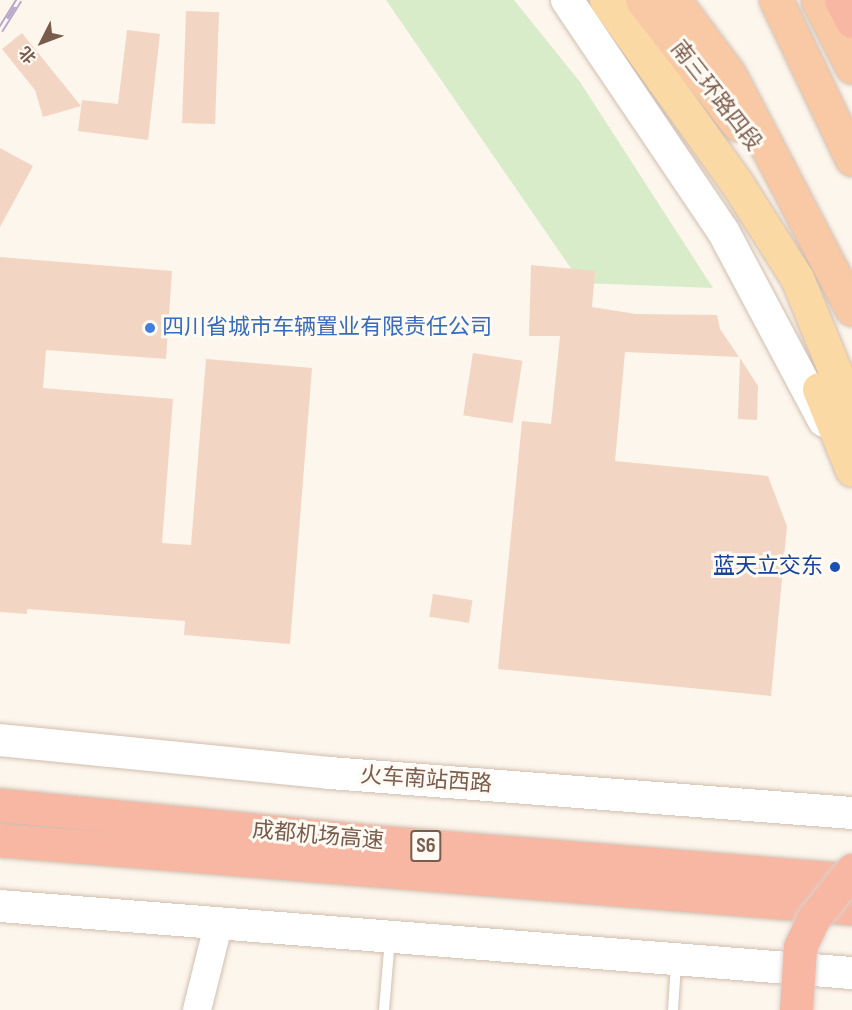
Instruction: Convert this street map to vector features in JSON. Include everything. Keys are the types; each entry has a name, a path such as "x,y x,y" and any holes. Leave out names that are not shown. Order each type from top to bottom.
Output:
{"highway":[{"name":"南三环路四段","path":"642,0 791,192"},
{"name":"南三环路四段","path":"674,0 729,74 849,302"},
{"path":"776,0 852,159"},
{"path":"818,0 852,67"},
{"path":"841,0 852,21"},
{"name":"成都机场高速","path":"0,805 365,841 852,879"},
{"name":"成都机场高速","path":"0,840 852,908"},
{"path":"796,1010 800,947 813,919 852,870"}],"main road":[{"path":"567,0 723,231 852,471"},
{"path":"606,0 663,77 797,278 852,413"},
{"path":"663,77 752,231 852,471"},
{"name":"火车南站西路","path":"0,741 330,773 852,813"},
{"path":"0,906 218,926 852,973"}],"street":[{"path":"197,1010 218,926"}],"lane":[{"path":"384,1010 390,939"},
{"path":"673,1010 676,960"}],"green space":[{"path":"386,0 514,0 580,82 713,288 581,283"}],"building":[{"path":"186,11 219,12 215,124 182,123"},
{"path":"127,30 160,34 148,140 78,131 82,100 118,104"},
{"path":"22,33 81,106 43,117 35,90 2,49"},
{"path":"0,148 33,166 0,227"},
{"path":"0,257 172,271 166,359 46,350 43,388 173,399 162,543 191,545 206,359 312,368 290,644 184,635 185,621 27,609 27,614 0,612"},
{"path":"531,265 595,271 592,307 636,314 717,315 720,329 739,357 625,352 615,461 768,476 787,526 771,696 498,669 522,421 551,424 560,336 529,336"},
{"path":"473,353 522,361 513,423 463,415"},
{"path":"740,358 758,386 757,420 738,419"},
{"path":"433,594 473,600 469,623 429,617"}],"railway":[{"path":"0,30 19,0"}],"place":[{"name":"四川省城市车辆置业有限责任公司","path":"150,328"},
{"name":"蓝天立交东","path":"835,567"}]}
